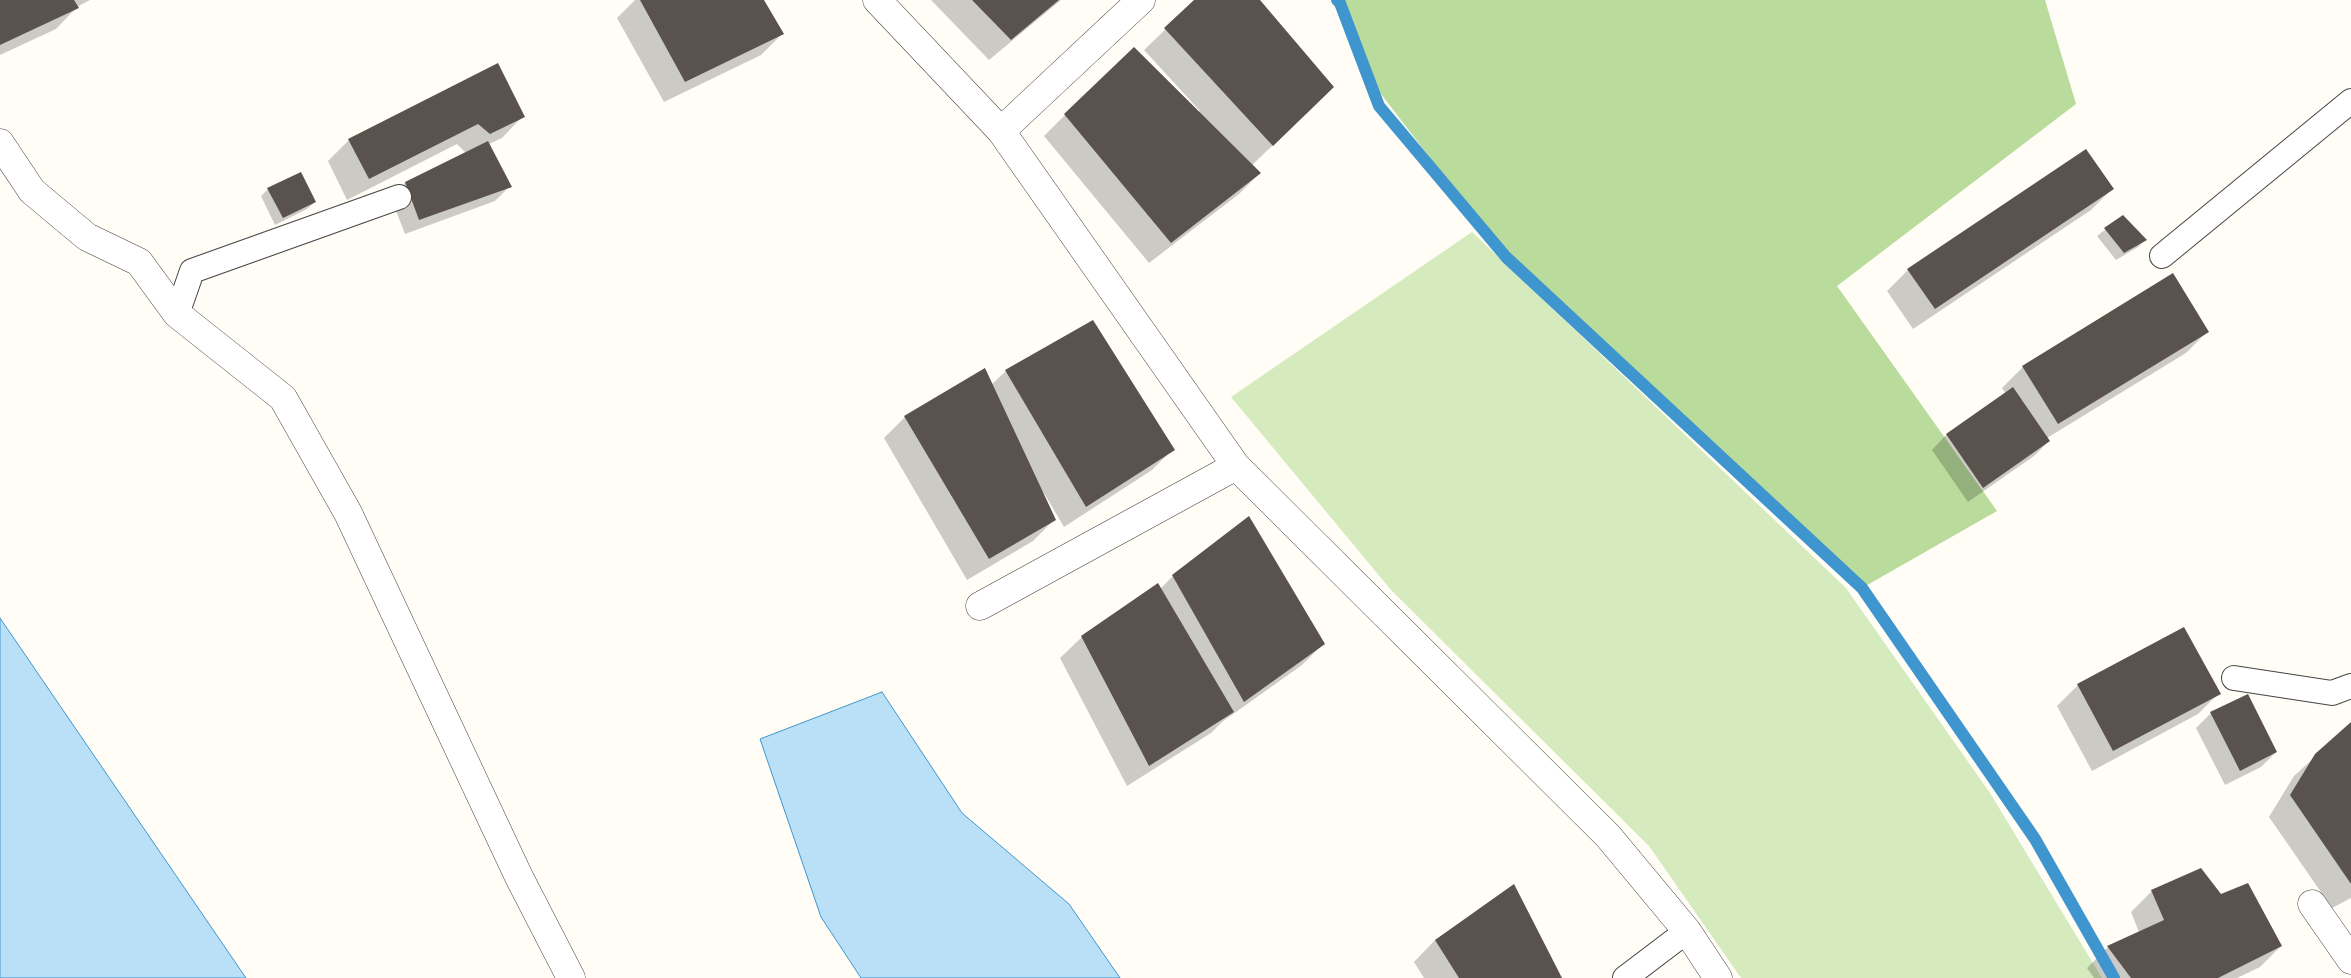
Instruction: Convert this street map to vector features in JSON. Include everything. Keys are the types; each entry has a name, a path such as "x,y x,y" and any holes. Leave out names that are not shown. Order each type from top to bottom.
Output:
{"street":[{"path":"877,0 1001,131 1236,466 1608,836 1687,931 1718,978"},
{"path":"1001,131 1141,0"},
{"path":"0,143 32,191 87,237 139,262 177,314 283,398 348,513 519,877 571,978"},
{"path":"980,606 1236,466"},
{"path":"2312,904 2351,960"}],"lane":[{"path":"2162,256 2351,101"},
{"path":"177,314 192,272 399,197"},
{"path":"2234,678 2332,693 2351,686"},
{"path":"1625,978 1687,931"}],"green space":[{"path":"1337,0 2045,0 2076,104 1837,286 1997,511 1862,588 1506,257 1368,77"},
{"path":"1472,232 1846,588 1990,793 2102,978 1741,978 1649,846 1391,590 1231,397"}],"water":[{"path":"0,618 246,978 0,978"},
{"path":"882,692 962,813 1069,904 1120,978 861,978 821,917 760,739"}],"building":[{"path":"0,0 74,0 79,8 0,45"},
{"path":"640,0 764,0 784,34 685,82"},
{"path":"972,0 1059,0 1011,40"},
{"path":"1194,0 1260,0 1334,87 1273,146 1164,28"},
{"path":"1134,47 1261,173 1171,243 1064,114"},
{"path":"498,63 525,117 490,134 478,124 369,179 348,139"},
{"path":"488,141 512,187 419,220 405,182"},
{"path":"2086,149 2114,189 1935,309 1907,269"},
{"path":"301,172 316,202 283,218 267,188"},
{"path":"2123,215 2147,240 2124,253 2104,228"},
{"path":"2173,273 2209,332 2058,424 2022,366"},
{"path":"1093,320 1175,450 1086,507 1005,370"},
{"path":"985,368 1056,520 989,559 904,416"},
{"path":"2013,387 2050,441 1983,488 1946,434"},
{"path":"1249,516 1325,644 1244,702 1172,575"},
{"path":"1158,583 1234,712 1149,766 1081,636"},
{"path":"2184,627 2221,694 2113,751 2077,684"},
{"path":"2248,694 2277,752 2240,771 2210,712"},
{"path":"2351,722 2351,884 2290,795 2315,754"},
{"path":"2201,868 2221,894 2248,883 2282,946 2218,978 2131,978 2107,946 2164,920 2151,890"},
{"path":"1514,884 1562,978 1459,978 1435,940"}],"waterway":[{"path":"1337,0 1340,3 1379,106 1506,257 1862,588 2035,839 2114,978"}]}
